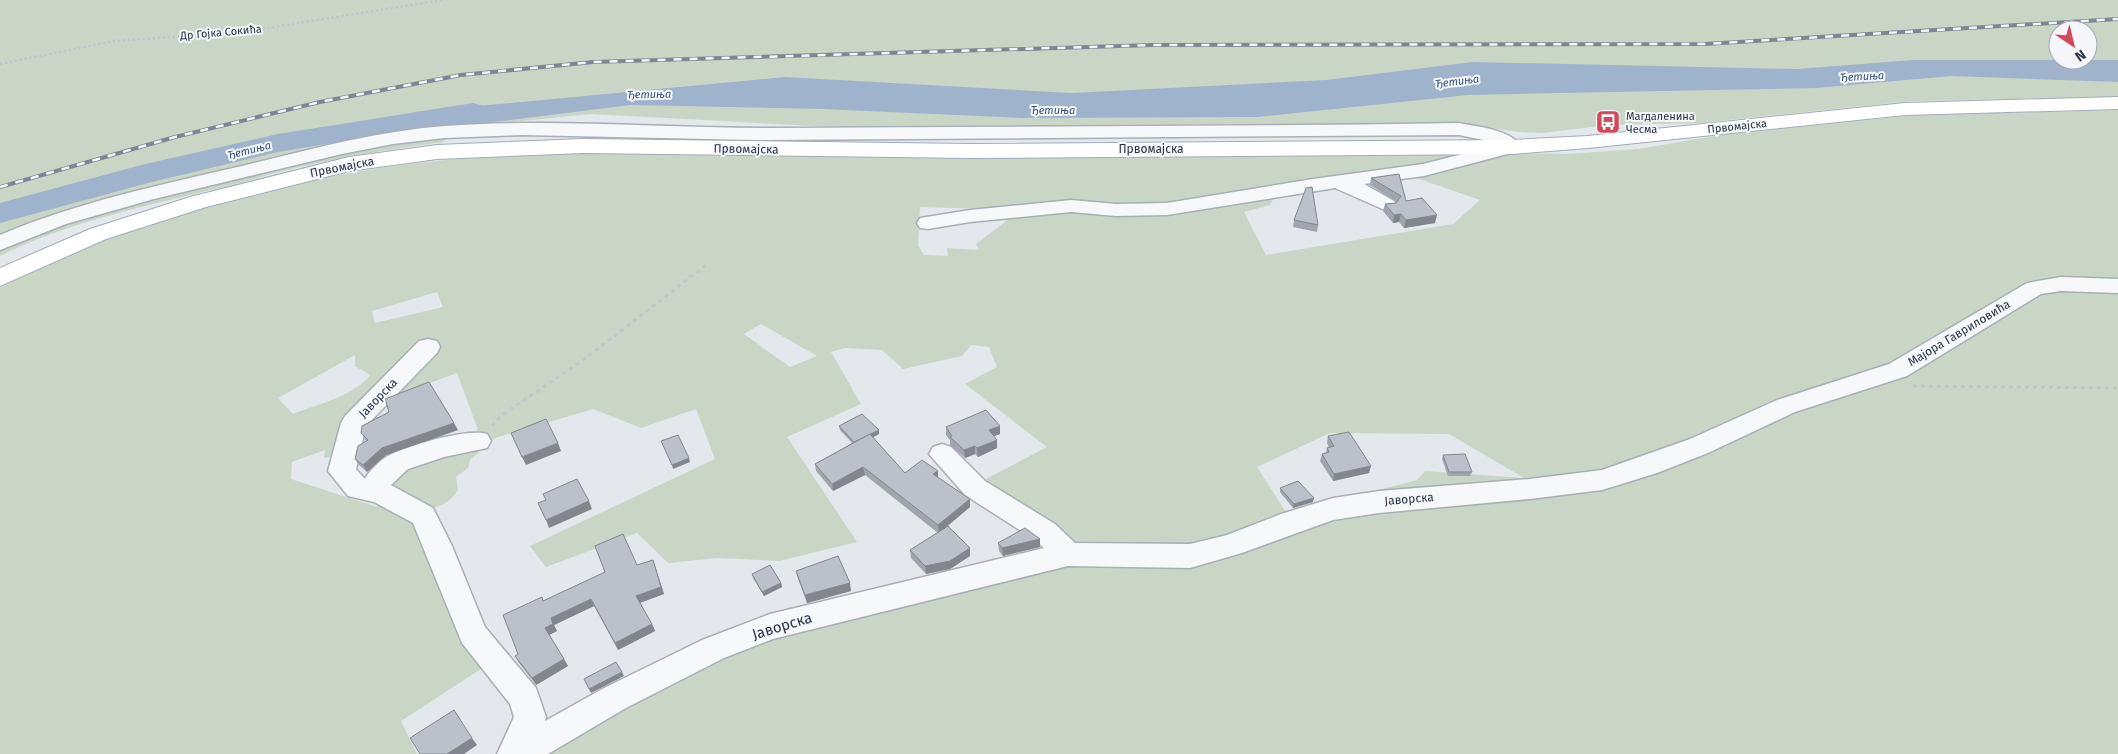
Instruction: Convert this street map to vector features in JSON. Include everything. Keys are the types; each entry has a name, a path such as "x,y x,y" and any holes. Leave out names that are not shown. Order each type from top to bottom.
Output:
{"main road":[{"name":"Првомајска","path":"0,278 51,253 91,237 198,202 349,164 437,152 584,146 960,151 1512,148 1931,108 2118,103"}],"street":[{"path":"0,243 91,210 167,190 299,158 390,139 442,132 579,130 740,134 956,134 1459,129 1489,135 1512,148"},
{"name":"Првомајска","path":"928,223 970,216 1071,206 1116,210 1167,209 1334,182 1424,170 1512,148"},
{"path":"1334,182 1356,188 1387,205"},
{"name":"Мајора Гавриловића","path":"1748,425 1786,406 1898,370 2035,288 2061,284 2118,286"},
{"name":"Јаворска","path":"428,347 354,422 342,472 358,489 380,493 423,516 438,546 474,634 524,698 530,717 515,754"},
{"name":"Јаворска","path":"515,754 615,698 714,649 770,627 1068,554 1190,556 1232,545 1291,522 1333,509 1379,502 1530,489 1602,480 1647,466 1748,425"},
{"path":"380,493 377,482 398,462 442,448 478,441"},
{"path":"942,454 976,488 1045,532 1068,554"}],"path":[{"name":"Др Гојка Сокића","path":"0,64 114,41 242,32 442,0"},
{"path":"478,441 502,415 586,358 706,265"},
{"path":"1912,386 2118,388"}],"green space":[{"path":"0,0 2118,0 2118,97 1911,101 1699,123 1608,125 1543,133 1518,132 1467,124 869,129 590,114 456,128 447,134 444,142 321,162 141,207 83,223 27,243 0,256"},
{"path":"2118,110 2118,754 528,754 725,650 1085,549 979,496 986,479 1047,447 965,384 997,367 989,347 971,345 962,356 903,369 882,350 845,348 831,352 861,404 787,437 857,542 779,561 717,558 668,563 637,533 546,567 530,546 715,459 696,409 641,428 593,409 495,438 470,460 468,468 456,477 458,490 451,498 440,506 425,509 487,665 401,721 417,754 0,754 0,288 62,258 125,232 191,210 325,177 393,166 530,154 677,153 921,158 1406,153 1567,154 1638,149 1727,134 1917,115","holes":["1396,171 1480,200 1453,224 1266,255 1244,212 1270,205 1276,194","920,207 991,209 1006,221 976,244 979,250 947,248 948,256 924,255 918,246","437,292 443,307 375,323 372,311","761,324 817,356 790,367 744,334","355,355 355,366 370,375 364,382 346,394 293,414 278,398","457,373 478,430 441,452 384,481 377,507 291,479 292,462 325,450 324,458 355,451 358,432 383,420 362,408","1330,433 1449,434 1524,478 1425,471 1417,480 1287,514 1257,467"]}],"water":[{"path":"1913,60 2048,60 2048,70 2098,70 2098,60 2118,60 2118,82 1952,76 1816,88 1468,95 1257,117 1022,118 822,109 630,105 423,131 414,112 785,77 1072,93 1326,80 1473,62 1797,69"}],"building":[{"path":"1399,174 1406,201 1422,198 1437,215 1406,220 1401,214 1394,215 1385,204 1396,203 1401,196 1371,178"},
{"path":"1312,187 1318,225 1294,220 1306,188"},
{"path":"429,382 454,423 382,448 363,465 355,459 358,446 368,440 361,433 362,426 389,412 385,399"},
{"path":"986,410 1000,426 989,430 997,440 977,448 975,446 964,450 950,437 952,436 946,427"},
{"path":"862,414 879,430 854,442 839,426"},
{"path":"546,419 558,443 522,457 511,433"},
{"path":"1349,432 1371,466 1334,474 1322,454 1329,452 1327,448 1334,446 1328,436"},
{"path":"870,434 905,473 922,460 938,471 933,474 970,499 938,525 863,467 832,484 815,464"},
{"path":"678,435 689,458 672,465 661,441"},
{"path":"1465,454 1472,472 1449,472 1443,455"},
{"path":"577,479 589,501 546,520 538,503 546,500 543,494"},
{"path":"1298,481 1314,498 1294,504 1280,488"},
{"path":"948,526 970,548 950,561 925,566 910,550"},
{"path":"1025,528 1040,539 1002,548 998,543"},
{"path":"623,534 637,565 653,560 661,587 636,596 652,624 615,643 591,599 551,618 553,624 545,628 564,659 532,678 515,656 518,654 503,615 542,597 543,601 605,572 595,546"},
{"path":"838,556 850,583 805,595 796,571"},
{"path":"770,565 781,583 762,592 752,574"},
{"path":"616,662 622,672 589,689 584,679"},
{"path":"454,710 472,738 447,754 420,754 410,738"}],"waterway":[{"name":"Ђетиња","path":"0,213 145,174 278,143 473,112"}],"railway":[{"path":"0,187 175,137 320,102 461,75 593,62 1152,45 1705,44 2118,19"}],"place":[{"name":"Магдаленина Чесма","path":"1608,122"}]}
